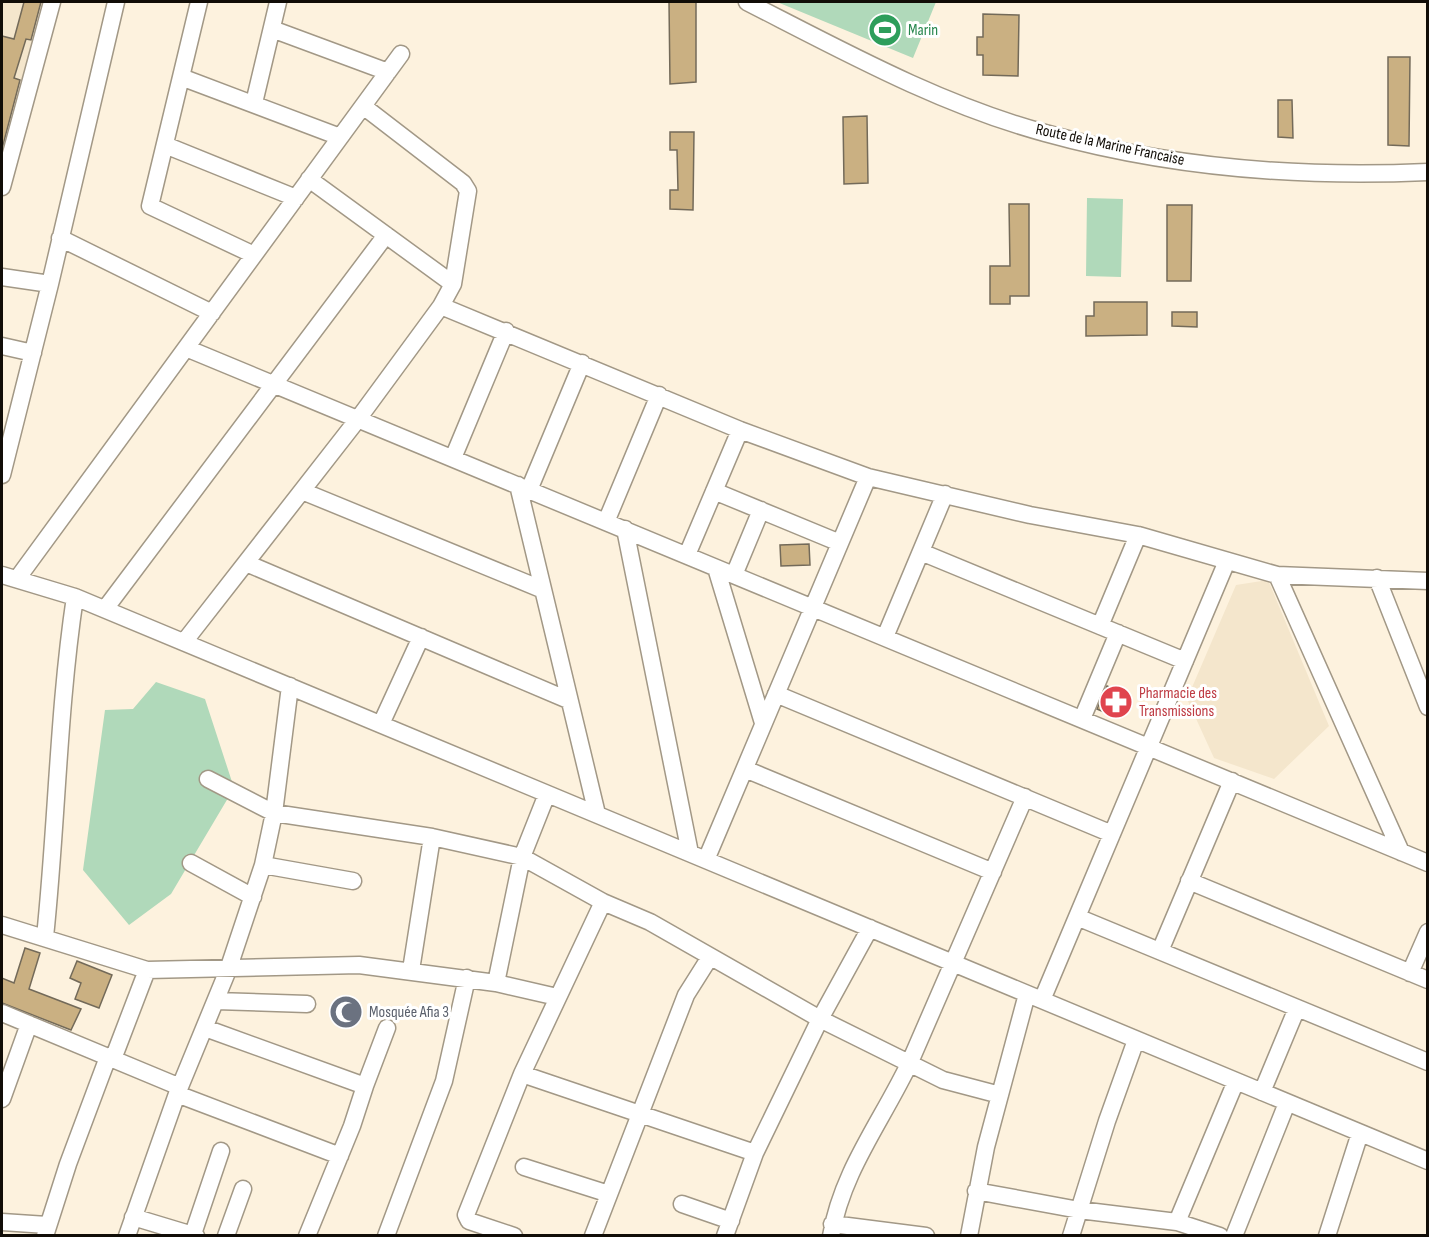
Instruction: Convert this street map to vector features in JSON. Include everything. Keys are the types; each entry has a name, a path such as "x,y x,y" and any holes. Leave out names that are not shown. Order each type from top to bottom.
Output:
{"street":[{"path":"2,187 52,2"},
{"path":"2,475 50,284 116,2"},
{"path":"199,2 150,206 254,255"},
{"path":"254,103 278,2"},
{"name":"Route de la Marine Francaise","path":"747,2 870,65 970,107 1045,133 1157,158 1269,172 1349,176 1428,172"},
{"path":"272,29 388,72"},
{"path":"401,54 186,348 9,577 75,597 105,609 1428,1161"},
{"path":"181,77 340,137"},
{"path":"184,642 358,419 441,306 453,284 468,191 463,183 363,106"},
{"path":"165,145 296,198"},
{"path":"309,179 453,284"},
{"path":"105,609 386,235"},
{"path":"60,238 212,313"},
{"path":"2,277 50,284"},
{"path":"441,306 506,331 740,430 868,477 1138,535 1277,575 1428,581"},
{"path":"453,458 506,331"},
{"path":"2,346 33,353"},
{"path":"186,348 1428,863"},
{"path":"582,363 523,487 541,589 597,814"},
{"path":"606,522 659,395"},
{"path":"687,555 740,430"},
{"path":"706,860 868,477"},
{"path":"302,491 541,589"},
{"path":"714,491 840,543"},
{"path":"885,638 945,494"},
{"path":"734,574 761,510"},
{"path":"625,529 690,853"},
{"path":"1100,626 1138,535"},
{"path":"921,552 1185,661"},
{"path":"969,1236 976,1191 1000,1095 1035,997 1077,917 1227,561"},
{"path":"246,563 568,700"},
{"path":"716,567 763,723"},
{"path":"1277,575 1401,852"},
{"path":"1377,578 1428,707"},
{"path":"45,937 56,834 64,683 75,597"},
{"path":"1082,719 1118,633"},
{"path":"381,724 421,637"},
{"path":"127,1236 178,1091 228,970 263,865 274,813 290,686"},
{"path":"776,694 1112,834"},
{"path":"745,769 993,872"},
{"path":"208,779 274,813 432,837 522,857 603,902 650,922 820,1019 943,1080 1000,1095"},
{"path":"1160,951 1232,782"},
{"path":"496,983 522,857 547,794"},
{"path":"926,1236 832,1230 843,1185 890,1103 910,1062 1025,797"},
{"path":"411,970 432,837"},
{"path":"191,863 253,897"},
{"path":"263,865 353,881"},
{"path":"1189,881 1428,980"},
{"path":"511,1235 469,1221 466,1215 522,1074 603,902"},
{"path":"1077,917 1428,1062"},
{"path":"2,925 147,970 228,970 328,965 411,970 496,983 557,997"},
{"path":"681,1204 728,1228 755,1153 820,1019 870,928"},
{"path":"1410,973 1428,932"},
{"path":"593,1236 686,995 710,957"},
{"path":"2,1222 46,1230 110,1058 147,970"},
{"path":"386,1236 444,1081 467,978"},
{"path":"216,1001 307,1004"},
{"path":"1262,1092 1297,1008"},
{"path":"2,1013 110,1058 178,1091 340,1156"},
{"path":"2,1099 29,1024"},
{"path":"205,1028 365,1086"},
{"path":"307,1236 340,1156 387,1028"},
{"path":"1071,1236 1136,1040"},
{"path":"522,1074 755,1153"},
{"path":"1177,1222 1236,1081"},
{"path":"1234,1236 1287,1103"},
{"path":"1327,1236 1360,1133"},
{"path":"133,1216 194,1235 221,1151"},
{"path":"524,1167 609,1194"},
{"path":"226,1236 243,1189"},
{"path":"976,1191 1078,1210 1177,1222 1220,1236"}],"shaded area":[{"path":"2,2 47,2 2,172"},
{"path":"1268,580 1329,726 1274,779 1214,758 1187,699 1236,585"}],"green space":[{"name":"Marin","path":"777,2 936,2 913,58"},
{"path":"1087,198 1123,199 1121,277 1086,276"},
{"path":"156,682 205,699 234,788 171,894 129,925 83,870 105,710 133,709"}],"building":[{"path":"24,2 41,2 31,40 26,39 14,78 20,80 2,149 2,36 14,39"},
{"path":"669,2 696,2 696,82 670,84"},
{"path":"983,14 1019,15 1018,76 983,75 983,55 977,55 977,37 983,37"},
{"path":"1388,57 1410,57 1409,146 1388,145"},
{"path":"1278,100 1292,100 1293,138 1278,137"},
{"path":"867,116 868,183 844,184 843,117"},
{"path":"670,132 694,132 693,210 670,209 670,190 678,190 677,150 670,150"},
{"path":"1009,204 1029,204 1029,296 1010,296 1010,304 990,304 990,266 1010,266"},
{"path":"1167,205 1192,205 1191,281 1167,281"},
{"path":"1094,302 1147,302 1147,335 1086,336 1086,316 1094,316"},
{"path":"1172,312 1197,312 1197,327 1172,326"},
{"path":"809,544 810,565 781,566 780,545"},
{"path":"1107,686 1127,695 1116,717 1097,709"},
{"path":"25,948 40,953 29,989 81,1009 71,1030 2,1003 2,978 14,983"},
{"path":"77,961 112,975 99,1008 75,999 81,983 70,978"}],"place":[{"name":"Marin","path":"885,30"},
{"name":"Pharmacie des Transmissions","path":"1116,702"},
{"name":"Mosquée Afia 3","path":"346,1012"}]}
